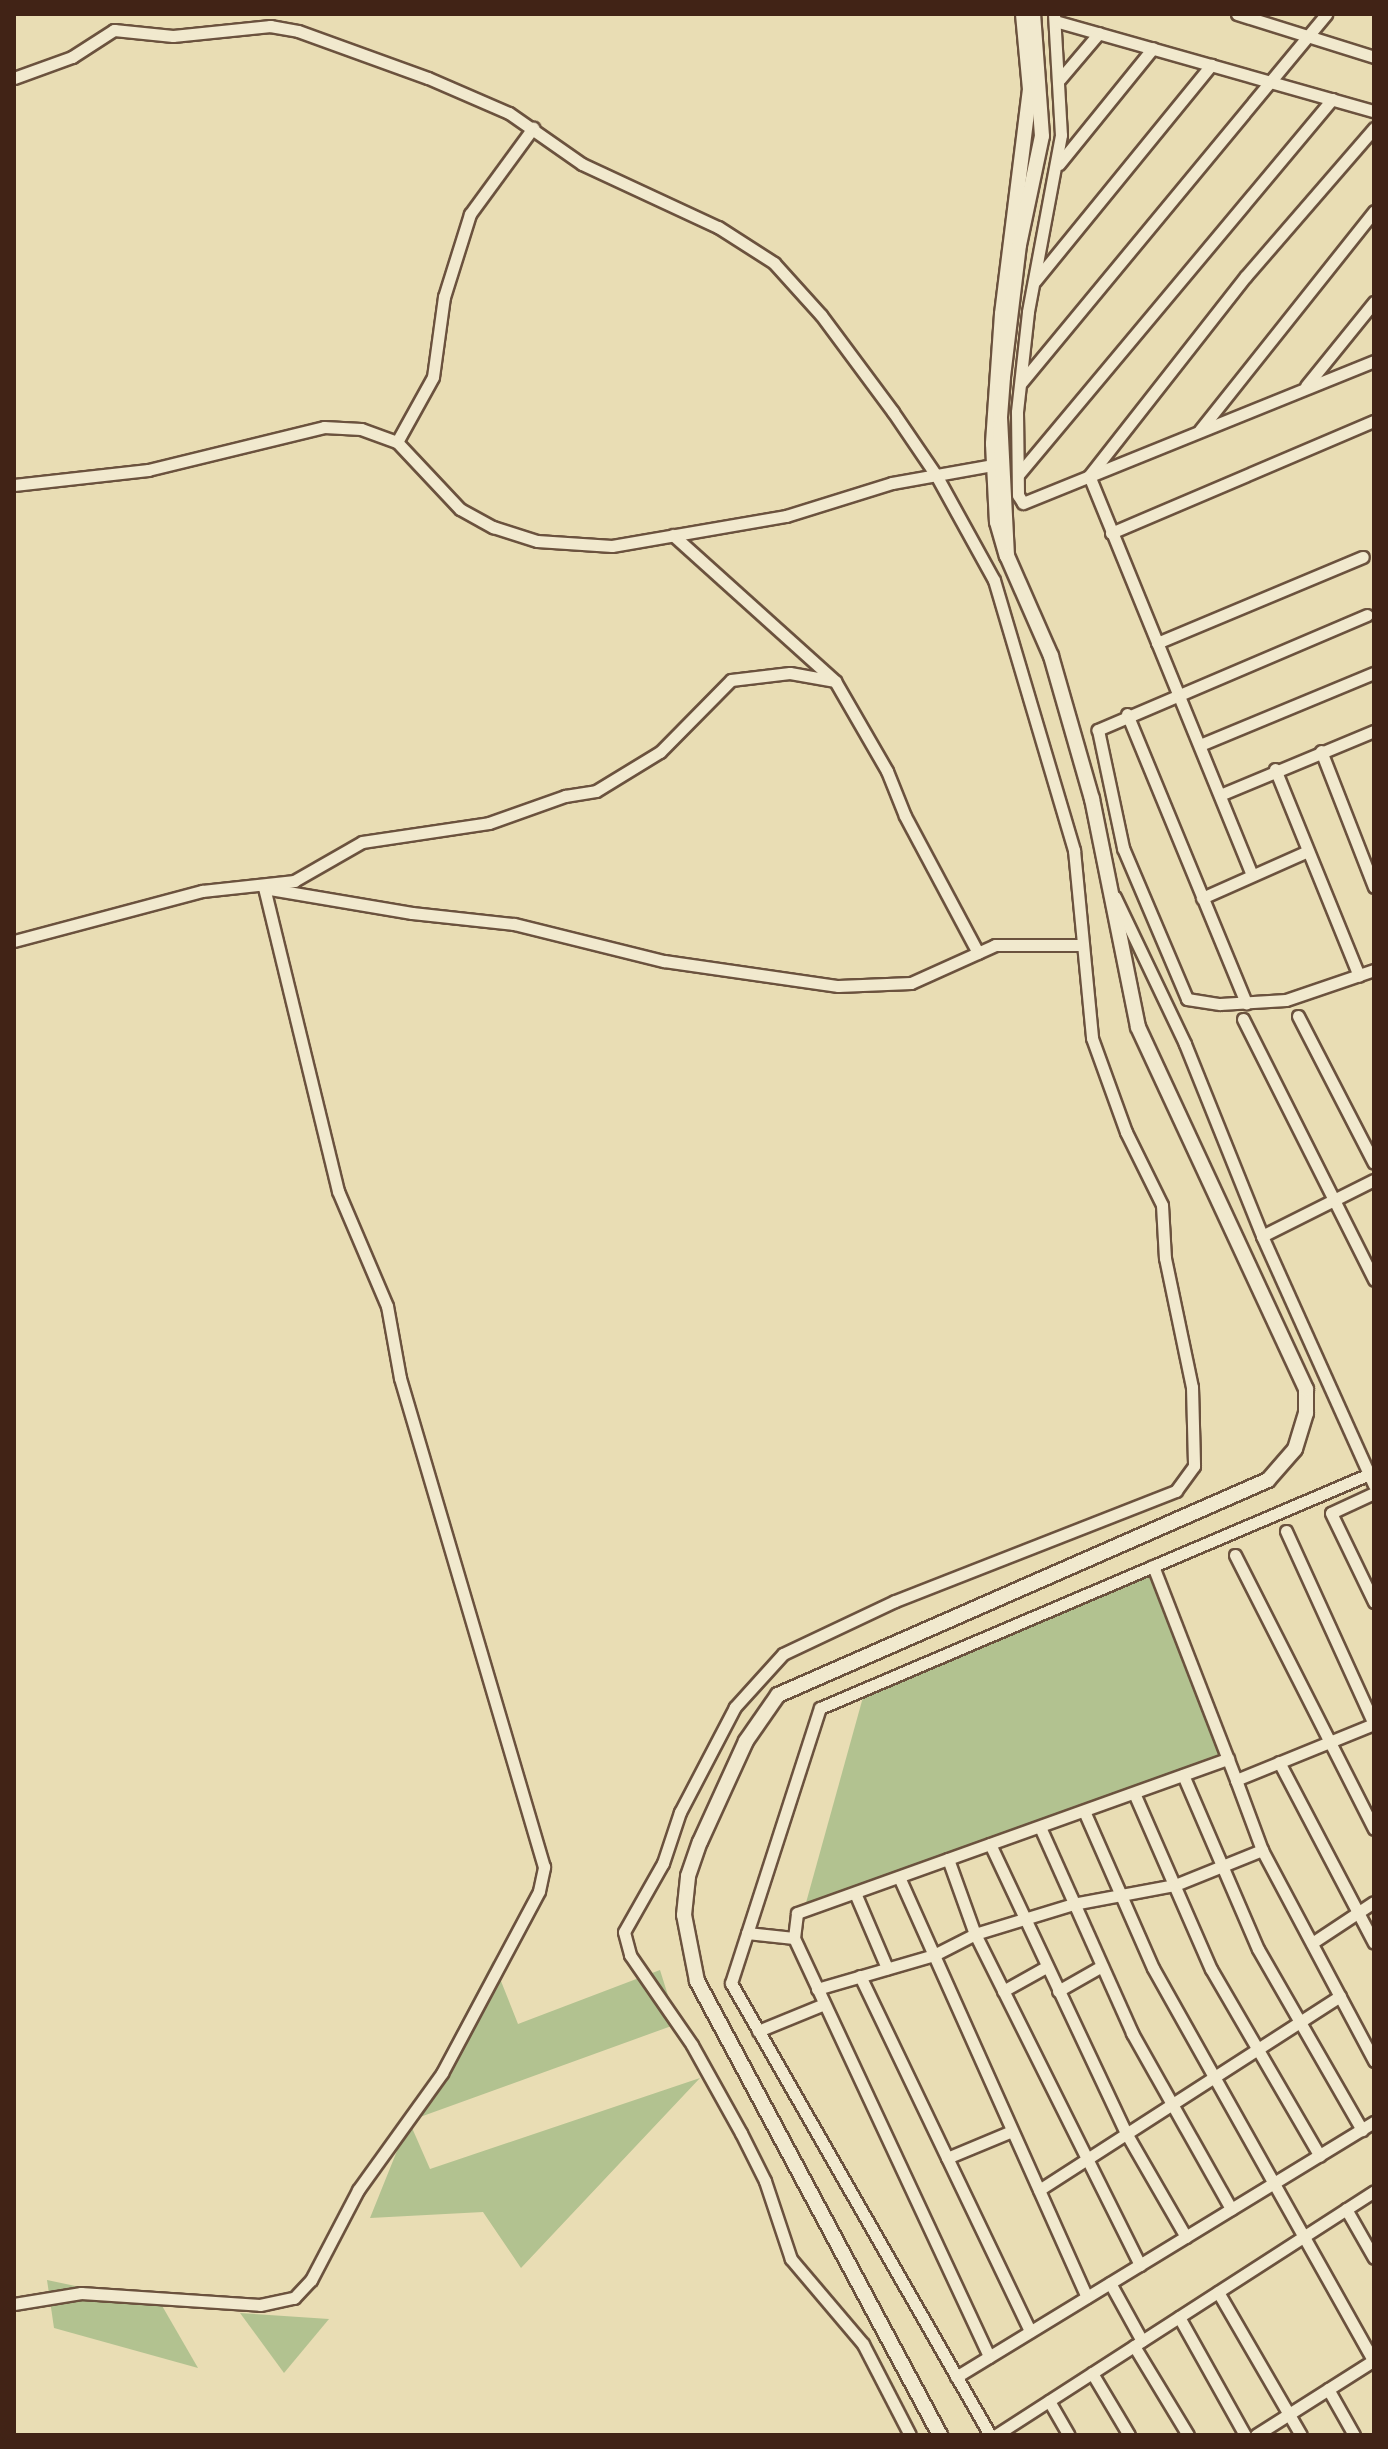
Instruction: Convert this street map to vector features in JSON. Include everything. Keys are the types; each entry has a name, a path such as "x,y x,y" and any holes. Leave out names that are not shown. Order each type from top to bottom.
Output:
{"street":[{"path":"940,2435 697,1981 684,1915 688,1876 746,1741 778,1695 1251,1489 1281,1466 1302,1435 1306,1389 1138,1027 1092,799 1051,656 1007,556 997,522 993,465 999,340 1030,89 1023,14"},
{"path":"1007,556 1000,417 1019,245 1042,136 1033,14"},
{"path":"1237,14 1374,57"},
{"path":"1020,384 1274,82 1326,14"},
{"path":"1374,111 1055,18 1060,79 1059,164 1032,284 1020,384 1018,495 1030,503 1089,476 1374,361"},
{"path":"14,78 72,57 114,30 173,36 270,26 428,78 501,108 582,164 718,227 774,263 821,315 936,475 987,563 1012,629 1074,850 1092,1038 1126,1132 1162,1205 1165,1258 1192,1387 1194,1466 1176,1491 895,1601 783,1654 735,1707 680,1812 663,1863 624,1932 630,1955 692,2045 741,2133 765,2181 791,2259 863,2344 910,2435"},
{"path":"1060,79 1099,33"},
{"path":"1059,164 1153,48"},
{"path":"1032,284 1211,65"},
{"path":"1017,476 1332,99"},
{"path":"397,442 433,377 444,297 470,214 533,128"},
{"path":"1089,476 1246,276 1374,128"},
{"path":"1199,432 1374,211"},
{"path":"1304,389 1374,302"},
{"path":"1111,533 1374,421"},
{"path":"14,485 148,470 324,427 381,432 397,442 460,509 493,527 537,541 612,546 786,516 892,483 993,465"},
{"path":"1089,476 1180,692 1252,875"},
{"path":"673,535 835,681 887,771 905,816 978,953"},
{"path":"1157,643 1363,557"},
{"path":"1367,615 1127,714 1098,730 1123,848 1187,999 1195,1004 1300,997 1374,970"},
{"path":"14,941 202,891 264,888 294,881 362,842 489,823 565,796 596,791 660,752 731,680 790,673 835,681"},
{"path":"1200,745 1374,673"},
{"path":"1127,714 1246,1003"},
{"path":"1220,795 1275,769 1374,731"},
{"path":"1321,751 1374,887"},
{"path":"1275,769 1306,852 1359,976"},
{"path":"1202,898 1306,852"},
{"path":"990,2435 731,1983 820,1708 1153,1566 1372,1477 1262,1236 1185,1044 1106,878"},
{"path":"264,888 412,913 514,924 664,961 838,986 911,983 995,945 1036,941 1083,945"},
{"path":"14,2304 81,2293 260,2305 294,2298 311,2280 358,2190 442,2073 539,1891 544,1867 400,1378 387,1306 338,1191 264,888"},
{"path":"1298,1016 1374,1163"},
{"path":"1243,1019 1374,1280"},
{"path":"1262,1236 1374,1180"},
{"path":"1374,1493 1331,1513 1374,1602"},
{"path":"1236,1780 1374,1724 1286,1531"},
{"path":"1235,1555 1374,1829"},
{"path":"1153,1566 1262,1850 1374,2061"},
{"path":"989,2357 794,1938 797,1913 1228,1759"},
{"path":"1279,1762 1374,1943"},
{"path":"1183,1775 1220,1867 1258,1949 1362,2130"},
{"path":"1134,1793 1211,1969 1320,2156"},
{"path":"1084,1811 1153,1968 1374,2361 1256,2435"},
{"path":"1040,1827 1100,1967 1171,2105 1231,2209"},
{"path":"990,1844 1126,2133 1186,2237"},
{"path":"817,1989 934,1955 975,1934 1073,1904 1175,1885 1262,1850"},
{"path":"948,1859 975,1934 1140,2265"},
{"path":"899,1877 1087,2297"},
{"path":"855,1893 887,1968"},
{"path":"1312,1943 1374,1902"},
{"path":"747,1933 794,1938"},
{"path":"1003,1991 1046,1967"},
{"path":"1058,1991 1100,1967"},
{"path":"860,1976 1030,2331"},
{"path":"1039,2190 1340,1996"},
{"path":"758,2031 824,2004"},
{"path":"956,2377 1374,2122"},
{"path":"947,2158 1012,2131"},
{"path":"996,2435 1374,2191"},
{"path":"1346,2209 1374,2258"},
{"path":"1110,2283 1138,2343 1188,2435"},
{"path":"1218,2292 1301,2435"},
{"path":"1179,2317 1245,2435"},
{"path":"1092,2373 1129,2435"},
{"path":"1328,2389 1350,2434"},
{"path":"1049,2401 1069,2435"}],"green space":[{"path":"1153,1566 1228,1759 804,1910 865,1690"},
{"path":"493,1961 518,2024 660,1970 677,2024 409,2121"},
{"path":"700,2078 521,2268 483,2212 370,2218 409,2121 430,2169"},
{"path":"47,2280 161,2304 198,2368 54,2328"},
{"path":"240,2313 329,2319 284,2373"}]}
